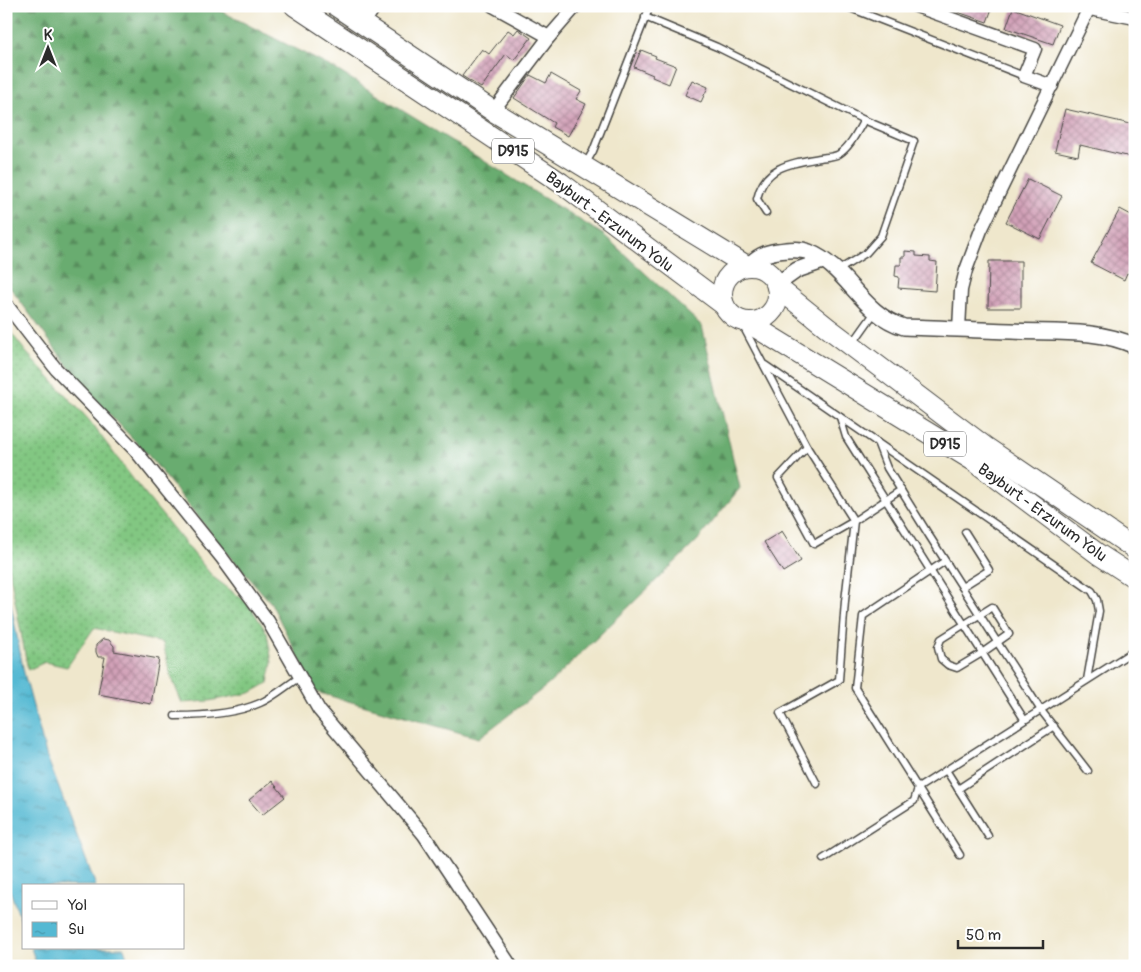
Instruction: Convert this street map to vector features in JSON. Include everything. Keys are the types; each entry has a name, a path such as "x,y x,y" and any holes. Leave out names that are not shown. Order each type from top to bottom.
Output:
{"highway":[{"name":"Bayburt - Erzurum Yolu","path":"295,6 561,183 724,305 733,317 974,461 1098,554 1135,578"},
{"name":"Bayburt - Erzurum Yolu","path":"336,6 493,111 748,266 762,269 769,274 777,286 984,446 1135,549"},
{"path":"724,305 722,291 724,283 733,272 748,266"},
{"path":"743,322 762,320 769,315 777,302 777,286"}],"street":[{"path":"364,23 375,6"},
{"path":"493,6 549,37"},
{"path":"493,111 549,37 576,6"},
{"path":"916,6 1035,48 1024,76 1052,86"},
{"path":"959,329 961,290 981,230 1090,7 1135,18"},
{"path":"748,266 755,258 762,254 792,250 808,252 837,272 875,312 891,323 904,326 1080,332 1127,342 1135,346"},
{"path":"777,286 797,270 823,261"},
{"path":"6,304 56,369 135,450 222,558 268,621 319,710 424,834 511,966"}],"lane":[{"path":"584,167 593,150 650,6"},
{"path":"845,6 1024,76"},
{"path":"645,17 717,47 864,120 914,142 881,236 866,253 837,272"},
{"path":"766,213 757,199 759,189 775,170 784,165 800,161 837,156 846,149 864,120"},
{"path":"851,345 875,312"},
{"path":"743,322 807,447 854,521 839,680 780,713 817,784"},
{"path":"763,364 1092,592 1097,600 1099,611 1087,680"},
{"path":"840,417 846,437 1024,719"},
{"path":"877,442 887,468 945,561 1040,709 1088,771"},
{"path":"807,447 778,478 814,544 854,521 901,490"},
{"path":"962,587 989,570 965,532"},
{"path":"945,561 863,616 855,688 960,855"},
{"path":"992,607 1009,634 957,668 948,665 941,659 938,651 940,638 980,614 992,607"},
{"path":"823,859 914,801 918,788 1135,650"},
{"path":"175,716 210,714 253,705 261,702 300,677"},
{"path":"958,789 1054,726"},
{"path":"946,770 988,836"}],"green space":[{"path":"6,6 211,6 335,69 604,235 702,326 740,488 697,541 549,684 479,738 316,692 271,603 223,548 148,455 82,385 6,282"},
{"path":"6,326 26,352 89,420 139,487 213,577 248,603 267,633 272,663 268,683 250,693 209,701 182,703 170,674 163,643 94,628 67,667 45,662 28,670 6,553"}],"water":[{"path":"6,578 24,673 46,754 95,884 22,884 22,924 6,880"},
{"path":"32,950 125,950 130,966 37,966"}],"building":[{"path":"946,6 993,6 987,22 946,8"},
{"path":"1013,8 1060,25 1053,44 1006,28"},
{"path":"518,29 531,38 514,60 506,54 481,88 462,76 482,49 489,54 508,30 514,34"},
{"path":"641,50 676,66 669,84 634,67"},
{"path":"551,74 581,91 576,99 586,104 568,136 552,127 554,123 514,98 530,75 546,83"},
{"path":"692,80 708,87 701,102 685,95"},
{"path":"1065,109 1135,125 1135,158 1080,145 1078,156 1055,151"},
{"path":"1028,179 1062,196 1040,239 1006,222"},
{"path":"1120,209 1135,217 1135,277 1127,273 1124,280 1091,263"},
{"path":"905,251 916,252 916,256 930,257 930,261 937,262 935,291 898,288 899,277 895,276 896,265 901,265 901,257 905,257"},
{"path":"989,261 1021,261 1021,308 988,308"},
{"path":"782,531 801,561 783,572 764,542"},
{"path":"103,639 109,640 114,646 114,651 159,659 151,704 98,694 105,657 98,657 96,645"},
{"path":"272,781 285,797 262,815 249,800"}]}
